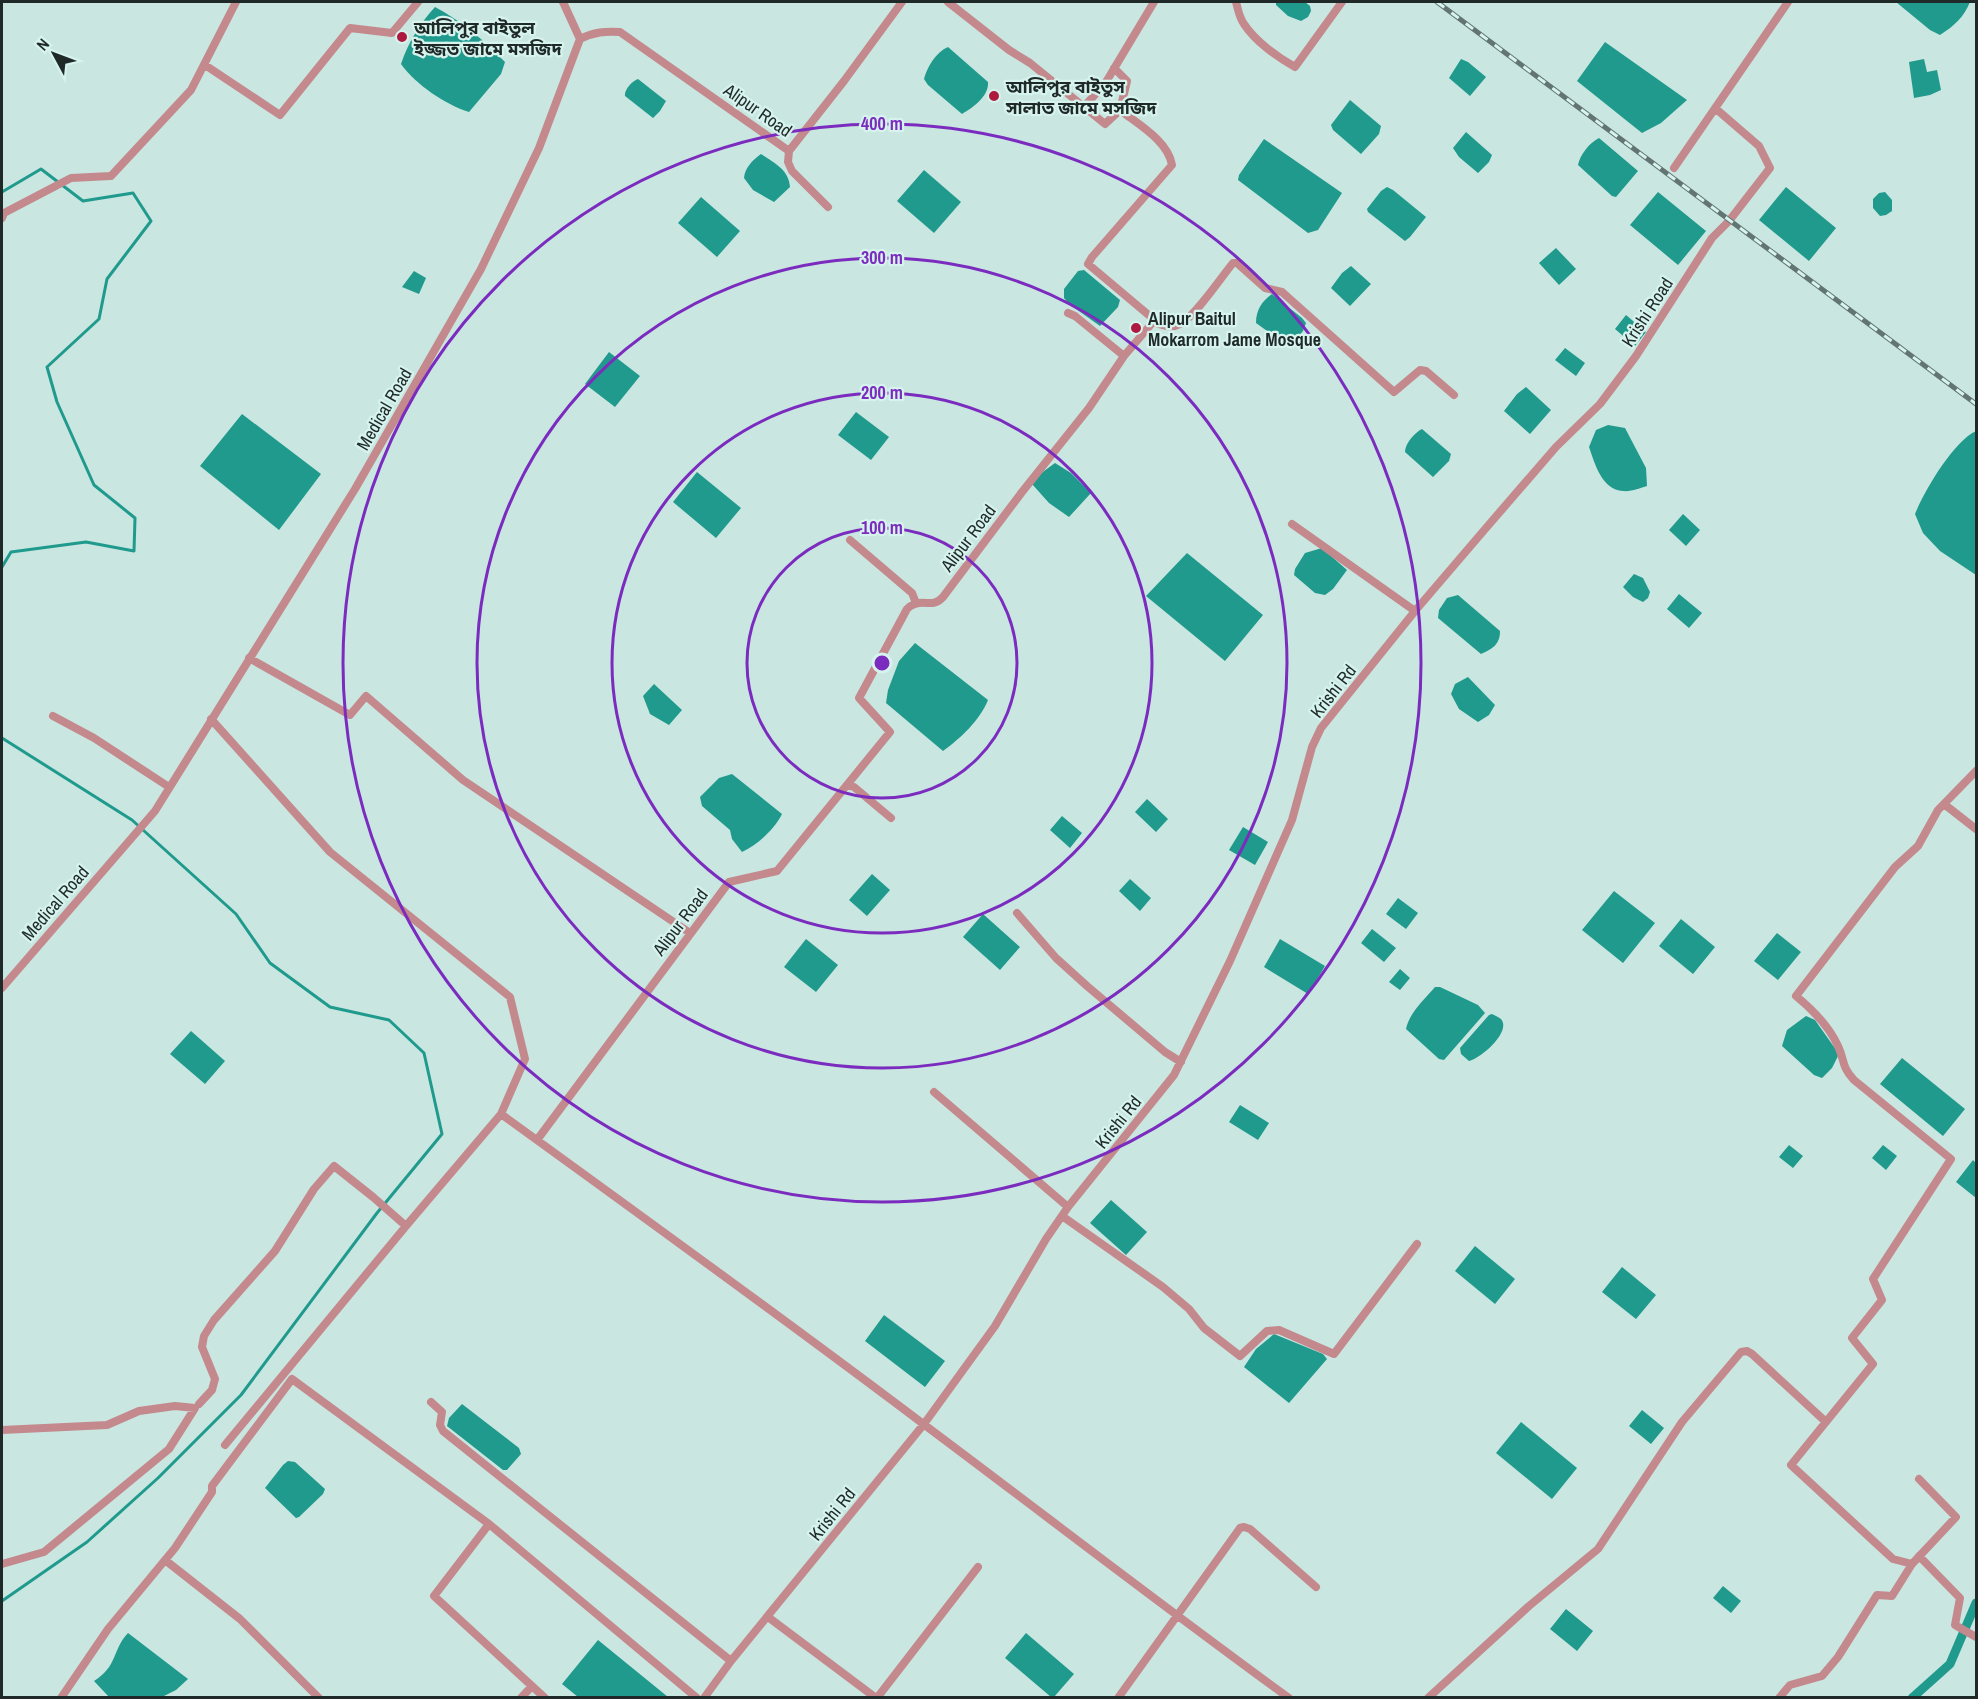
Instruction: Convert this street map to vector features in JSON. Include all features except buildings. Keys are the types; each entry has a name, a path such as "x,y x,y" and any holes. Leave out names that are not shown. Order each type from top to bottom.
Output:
{"street":[{"path":"2,218 4,213 71,178 111,176 191,90 236,2"},
{"path":"205,65 280,115 350,28 392,33 418,2"},
{"path":"563,2 580,39"},
{"name":"Alipur Road","path":"580,39 592,33 620,32 789,150 844,81 902,2"},
{"path":"948,2 1009,50 1030,63 1105,124 1120,110 1127,81 1114,68"},
{"path":"1084,107 1106,82 1154,2"},
{"path":"1236,2 1244,25 1275,56 1295,67 1342,2"},
{"path":"1674,168 1788,2"},
{"name":"Medical Road","path":"2,988 155,810 356,489 481,269 539,148 580,39"},
{"name":"Krishi Road","path":"1486,528 1556,447 1600,404 1636,356 1712,238 1729,221 1770,168 1759,146 1715,108"},
{"path":"1120,110 1160,142 1171,154 1172,165 1088,264 1152,317 1153,322 1169,327 1181,324 1190,317 1233,263 1237,263 1265,288 1282,292 1394,392 1419,370 1426,371 1454,395"},
{"path":"789,150 788,162 792,171 828,207"},
{"path":"1068,313 1075,316 1124,356"},
{"name":"Alipur Road","path":"537,1140 729,882 777,871 890,732 860,698 906,609 916,603 939,602 1089,408 1124,356 1153,322"},
{"path":"1292,524 1415,611"},
{"name":"Krishi Rd","path":"704,1698 731,1661 924,1424 994,1326 1068,1207 1174,1075 1230,961 1292,819 1312,747 1322,728 1415,611 1486,528"},
{"path":"850,540 912,593 916,603"},
{"path":"249,658 350,715 366,696 463,780 690,933"},
{"path":"53,716 94,738 169,787"},
{"path":"210,719 330,852 510,997 525,1059 501,1114 225,1445"},
{"path":"1912,1564 1893,1559 1791,1465 1873,1364 1852,1338 1882,1300 1873,1280 1951,1159 1854,1080 1844,1068 1839,1048 1816,1012 1796,996 1895,867 1918,846 1938,810 1977,771"},
{"path":"847,785 854,787 891,818"},
{"path":"1944,804 1977,828"},
{"path":"1017,913 1056,958 1086,986 1180,1062"},
{"path":"934,1092 1068,1207"},
{"path":"501,1114 690,1250 1289,1698"},
{"path":"199,1404 212,1390 215,1379 202,1347 204,1336 214,1320 275,1251 314,1189 334,1166 406,1226"},
{"path":"1062,1216 1163,1287 1189,1309 1204,1328 1240,1356 1267,1331 1279,1330 1334,1354 1418,1244"},
{"path":"1428,1698 1529,1606 1598,1549 1682,1422 1741,1352 1748,1351 1752,1354 1826,1422"},
{"path":"61,1698 108,1629 165,1560 212,1492 212,1486 292,1379 489,1524 697,1698"},
{"path":"431,1402 442,1412 440,1425 443,1431 731,1661"},
{"path":"2,1430 107,1425 139,1411 175,1406 195,1408 169,1449 44,1552 2,1564"},
{"path":"1779,1698 1790,1685 1822,1676 1838,1657 1877,1595 1892,1596 1912,1564 1956,1516 1919,1479"},
{"path":"489,1524 434,1596 545,1698"},
{"path":"1118,1698 1236,1532 1244,1527 1250,1528 1316,1587"},
{"path":"1919,1556 1960,1598 1955,1625 1977,1637"},
{"path":"165,1560 240,1619 319,1698"},
{"path":"768,1617 876,1698 978,1567"},
{"path":"521,1698 532,1686"}],"shaded area":[{"path":"1276,2 1305,2 1310,6 1311,11 1308,17 1301,21 1288,16 1276,5"},
{"path":"1896,2 1970,2 1958,21 1940,35 1930,30"},
{"path":"435,7 472,32 505,62 501,74 469,112 432,93 414,79 401,64 415,34"},
{"path":"1605,42 1687,100 1661,123 1642,133 1577,81"},
{"path":"948,47 988,82 983,96 962,114 924,79 933,60"},
{"path":"1461,59 1486,77 1470,96 1449,78"},
{"path":"1924,59 1927,72 1937,70 1941,90 1914,98 1909,62"},
{"path":"638,79 666,101 653,118 625,96 629,86"},
{"path":"1350,100 1381,126 1379,134 1361,154 1333,130 1331,125"},
{"path":"1466,132 1492,155 1489,162 1478,173 1459,157 1453,148"},
{"path":"1599,138 1638,171 1616,197 1612,196 1578,165 1586,150"},
{"path":"1264,139 1342,193 1318,230 1308,233 1238,180 1239,175"},
{"path":"761,154 784,171 789,181 790,187 774,202 753,190 744,178 752,161"},
{"path":"924,170 961,202 934,233 897,201"},
{"path":"1387,187 1426,217 1405,241 1367,209"},
{"path":"1786,187 1836,228 1809,261 1759,220"},
{"path":"1658,192 1706,231 1678,265 1630,225"},
{"path":"1885,192 1892,200 1892,211 1880,216 1873,208 1873,199 1879,193"},
{"path":"701,197 740,231 717,257 678,223"},
{"path":"1556,248 1576,269 1559,285 1539,263"},
{"path":"1351,266 1371,284 1350,306 1331,288 1342,273"},
{"path":"1084,270 1120,300 1118,307 1100,326 1064,298 1064,289 1078,271"},
{"path":"414,271 426,278 419,294 402,287"},
{"path":"1272,294 1306,323 1303,331 1291,345 1288,346 1256,323 1260,306"},
{"path":"1626,315 1646,332 1635,346 1615,329"},
{"path":"1565,348 1585,363 1576,376 1555,360"},
{"path":"609,352 640,376 615,407 585,384"},
{"path":"1526,387 1551,410 1530,434 1504,411 1517,394"},
{"path":"856,412 889,437 871,460 838,435"},
{"path":"242,414 321,474 279,530 200,466"},
{"path":"1608,425 1625,428 1646,468 1647,486 1629,491 1616,490 1600,475 1589,447 1596,430"},
{"path":"1422,429 1451,454 1449,461 1433,477 1405,452 1410,439"},
{"path":"1976,431 1976,575 1940,551 1923,533 1915,514 1949,456 1958,445"},
{"path":"1055,463 1071,473 1091,493 1069,517 1049,503 1032,484 1040,474"},
{"path":"697,472 741,508 716,538 673,502"},
{"path":"1683,514 1700,530 1686,546 1669,530"},
{"path":"1322,548 1347,570 1333,589 1325,595 1315,593 1294,575 1305,553"},
{"path":"1187,553 1263,615 1225,661 1146,596"},
{"path":"1634,574 1643,578 1650,592 1648,598 1643,602 1633,597 1623,587"},
{"path":"1679,594 1702,613 1689,628 1667,609"},
{"path":"1458,595 1500,631 1499,640 1495,646 1481,654 1438,618 1439,610 1447,598"},
{"path":"915,643 988,700 980,715 969,728 943,751 886,703 888,690 899,661"},
{"path":"1468,677 1495,705 1489,715 1478,722 1459,709 1451,694 1455,684"},
{"path":"654,684 682,710 669,725 650,714 643,696"},
{"path":"732,774 782,814 765,836 742,852 732,839 730,830 702,806 700,797 719,778"},
{"path":"1147,799 1168,819 1156,832 1135,812"},
{"path":"1062,816 1082,833 1070,848 1050,830"},
{"path":"1243,827 1268,842 1255,865 1229,850"},
{"path":"872,874 890,890 867,916 849,900"},
{"path":"1130,879 1151,898 1140,911 1119,891"},
{"path":"1614,891 1655,923 1623,963 1582,930"},
{"path":"1398,898 1418,913 1406,929 1386,914"},
{"path":"983,914 1020,947 1000,970 963,937"},
{"path":"1681,919 1715,947 1693,974 1659,946"},
{"path":"1372,929 1396,948 1384,962 1361,943"},
{"path":"1777,933 1801,952 1778,980 1754,961"},
{"path":"806,939 838,965 816,992 784,967"},
{"path":"1280,939 1325,966 1308,994 1264,967"},
{"path":"1400,969 1410,978 1400,990 1389,982"},
{"path":"1435,987 1440,987 1478,1005 1485,1013 1444,1060 1439,1059 1406,1029 1414,1012"},
{"path":"1492,1014 1501,1019 1502,1031 1487,1050 1469,1061 1461,1054 1460,1048"},
{"path":"1806,1016 1815,1020 1839,1054 1832,1068 1822,1078 1814,1075 1782,1046 1787,1030"},
{"path":"191,1031 225,1061 205,1084 170,1054"},
{"path":"1902,1058 1965,1109 1943,1136 1880,1084"},
{"path":"1240,1105 1269,1123 1258,1140 1229,1122"},
{"path":"1789,1145 1803,1156 1793,1168 1779,1157"},
{"path":"1883,1145 1897,1156 1886,1170 1872,1158"},
{"path":"1973,1160 1976,1163 1976,1198 1956,1182"},
{"path":"1111,1200 1147,1232 1126,1255 1090,1223"},
{"path":"1475,1246 1515,1279 1495,1304 1455,1271"},
{"path":"1622,1267 1656,1295 1636,1319 1602,1292"},
{"path":"884,1315 945,1361 925,1387 865,1341"},
{"path":"1274,1334 1323,1354 1327,1359 1289,1403 1244,1367 1256,1349"},
{"path":"462,1404 519,1448 521,1454 507,1470 503,1470 447,1426 449,1418"},
{"path":"1642,1410 1664,1428 1651,1444 1629,1426"},
{"path":"1521,1422 1577,1468 1552,1499 1496,1453"},
{"path":"288,1461 295,1462 325,1489 323,1494 296,1518 265,1488"},
{"path":"1723,1586 1741,1601 1731,1613 1713,1598"},
{"path":"1566,1609 1593,1631 1577,1651 1550,1629"},
{"path":"128,1633 188,1679 176,1690 162,1697 109,1697 94,1681 107,1670"},
{"path":"1026,1633 1074,1674 1054,1697 1051,1697 1005,1658"},
{"path":"598,1640 668,1697 578,1697 562,1684"}],"waterway":[{"path":"2,192 41,169 83,201 133,193 151,221 107,279 99,319 47,367 57,402 94,485 135,518 134,551 86,542 11,552 2,567"},
{"path":"2,738 132,820 236,914 270,963 330,1007 389,1020 424,1053 442,1134 377,1213 241,1395 158,1478 87,1542 2,1601"},
{"path":"1912,1698 1950,1664 1976,1603"}],"railway":[{"path":"1437,2 1976,404"}],"place":[{"name":"আলিপুর বাইতুল ইজ্জত জামে মসজিদ","path":"402,37"},
{"name":"আলিপুর বাইতুস সালাত জামে মসজিদ","path":"994,96"},
{"name":"Alipur Baitul Mokarrom Jame Mosque","path":"1136,328"}]}
